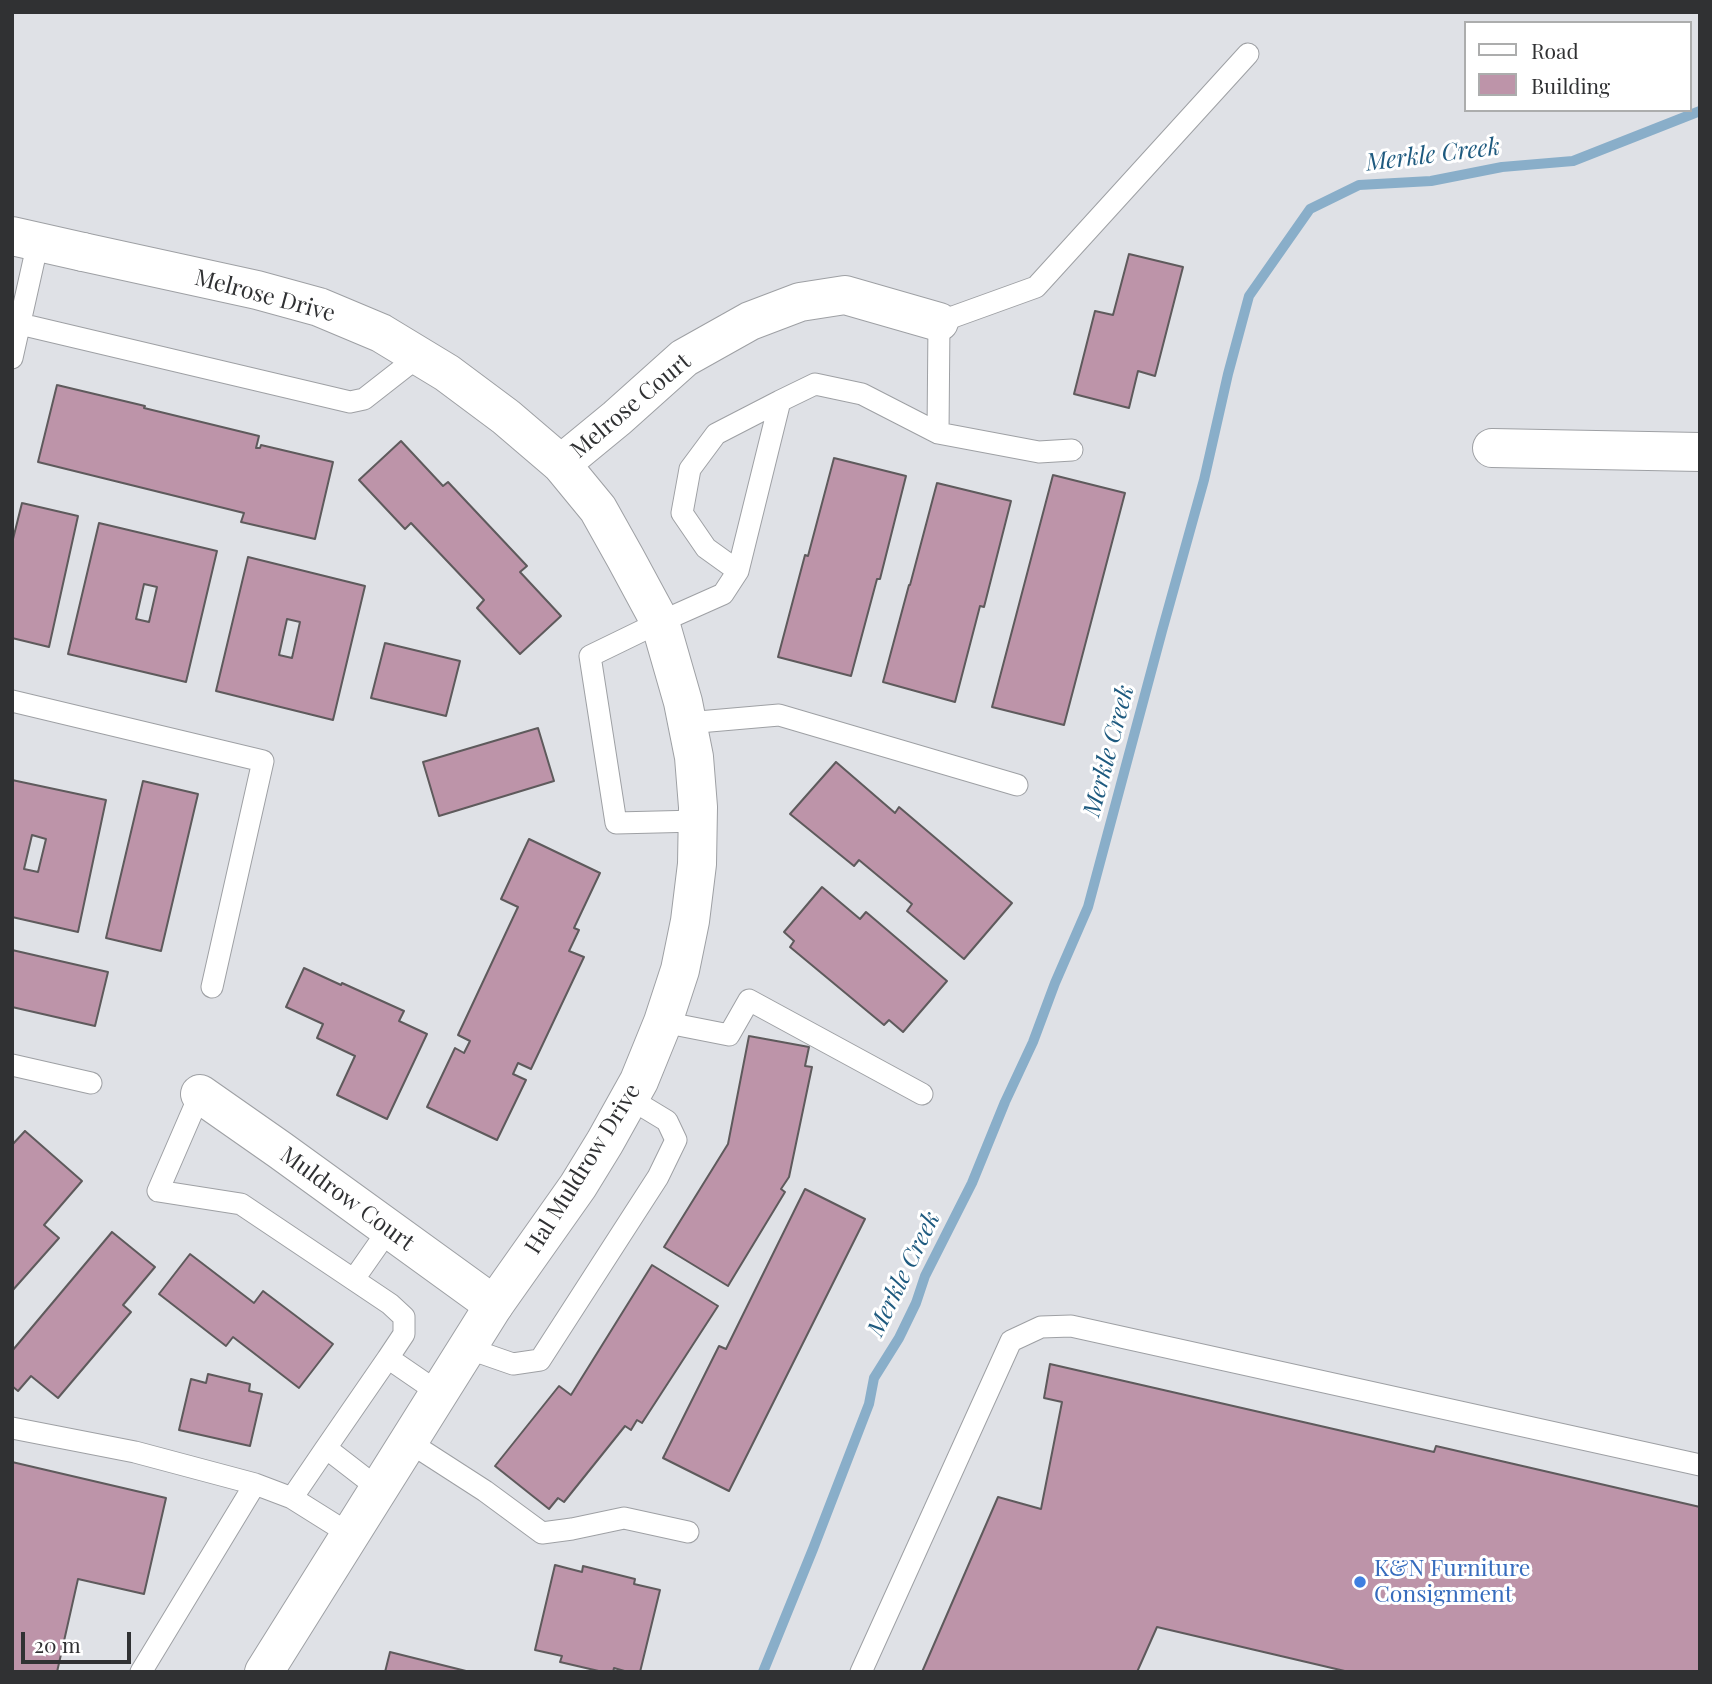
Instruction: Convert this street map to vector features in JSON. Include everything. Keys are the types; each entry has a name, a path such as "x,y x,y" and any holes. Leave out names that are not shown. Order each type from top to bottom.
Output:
{"street":[{"name":"Melrose Drive","path":"25,239 257,290 319,307 381,333 447,373 506,417 561,464"},
{"name":"Melrose Court","path":"561,464 684,358 750,321 800,302 845,295 939,322"},
{"path":"1492,448 1700,452"},
{"name":"Hal Muldrow Drive","path":"264,1672 494,1305 578,1186 639,1082 680,970 690,921 697,864 698,821 694,757 683,702 660,622 598,509 561,464"},
{"name":"Muldrow Court","path":"200,1094 494,1305"}],"lane":[{"path":"938,433 939,322 1036,287 1248,54"},
{"path":"12,358 20,324 25,239"},
{"path":"20,324 350,402 364,399 419,356"},
{"path":"738,571 706,548 682,513 690,469 716,435 815,384 862,394 938,433 1039,452 1072,450"},
{"path":"698,821 616,823 590,656 723,594 738,571 780,401"},
{"path":"12,701 263,761 212,987"},
{"path":"687,723 779,715 1017,785"},
{"path":"663,1022 729,1035 749,1000 922,1094"},
{"path":"12,1065 91,1083"},
{"path":"200,1094 158,1191 241,1204 354,1279 404,1317 404,1334 292,1498"},
{"path":"467,1348 513,1364 540,1360 658,1177 676,1140 667,1121 629,1098"},
{"path":"354,1279 390,1230"},
{"path":"861,1672 1011,1341 1041,1327 1071,1326 1700,1465"},
{"path":"388,1358 439,1393"},
{"path":"12,1428 135,1452 255,1484 292,1498 351,1535"},
{"path":"409,1441 485,1491 541,1533 624,1518 688,1532"},
{"path":"326,1448 379,1489"},
{"path":"141,1672 255,1484"}],"building":[{"path":"1129,254 1183,267 1155,376 1138,371 1129,408 1074,394 1095,311 1113,315"},
{"path":"57,385 259,436 256,448 261,445 333,462 315,539 241,522 244,513 38,462"},
{"path":"401,441 443,486 448,482 527,566 520,572 561,616 520,654 477,608 484,600 411,523 405,529 359,480"},
{"path":"834,458 906,476 880,579 877,579 851,676 778,657"},
{"path":"1053,475 1125,493 1064,725 992,707"},
{"path":"937,483 1011,501 984,607 980,606 955,702 883,682"},
{"path":"22,503 78,516 49,647 12,638 12,543"},
{"path":"99,523 217,551 186,682 68,654","holes":["144,584 157,587 149,622 136,619"]},
{"path":"248,557 365,586 333,720 216,691","holes":["287,619 300,622 292,658 279,655"]},
{"path":"385,643 460,661 446,716 371,698"},
{"path":"538,728 554,781 439,816 423,762"},
{"path":"836,762 895,813 899,807 1012,903 964,959 907,911 912,904 859,860 854,866 790,814"},
{"path":"12,780 106,800 78,932 12,917","holes":["32,835 46,839 38,872 24,869"]},
{"path":"143,781 198,794 161,951 106,938"},
{"path":"529,839 600,873 574,928 579,930 569,951 584,957 531,1069 518,1063 513,1074 526,1080 497,1140 427,1107 455,1048 464,1053 470,1041 458,1035 518,907 501,899"},
{"path":"822,887 860,919 866,912 947,981 903,1032 889,1020 884,1025 790,947 794,941 784,932"},
{"path":"12,950 108,972 95,1026 12,1007"},
{"path":"304,968 404,1011 399,1021 427,1034 387,1119 337,1095 355,1056 317,1038 323,1024 286,1007"},
{"path":"749,1036 809,1047 805,1066 812,1067 789,1177 781,1189 785,1192 728,1286 664,1247 728,1144"},
{"path":"25,1131 82,1181 44,1225 59,1238 12,1291 12,1145"},
{"path":"805,1189 865,1219 729,1491 663,1458 719,1346 726,1349"},
{"path":"112,1232 155,1267 123,1305 131,1312 58,1398 31,1376 18,1391 12,1386 12,1351"},
{"path":"190,1254 254,1303 263,1291 333,1344 299,1388 233,1337 226,1346 159,1294"},
{"path":"652,1265 718,1306 642,1423 637,1420 631,1430 625,1426 564,1502 558,1498 549,1509 495,1466 559,1386 571,1395"},
{"path":"1050,1364 1434,1452 1436,1446 1700,1507 1700,1672 1349,1672 1157,1627 1137,1672 922,1672 998,1497 1041,1509 1062,1402 1044,1398"},
{"path":"208,1374 250,1384 249,1391 262,1394 250,1446 179,1430 191,1379 206,1383"},
{"path":"12,1462 166,1498 144,1594 78,1579 57,1672 12,1672"},
{"path":"555,1565 582,1572 583,1566 635,1579 634,1584 660,1590 640,1672 614,1668 613,1672 603,1672 560,1662 562,1656 535,1650"},
{"path":"390,1652 470,1672 385,1672"}],"waterway":[{"name":"Merkle Creek","path":"763,1672 869,1404 874,1378 899,1338 916,1303 925,1276 972,1183 1088,907 1204,480 1249,296 1310,209 1359,185 1431,181 1502,167 1573,161 1700,111"}],"place":[{"name":"K&N Furniture Consignment","path":"1360,1582"}]}
